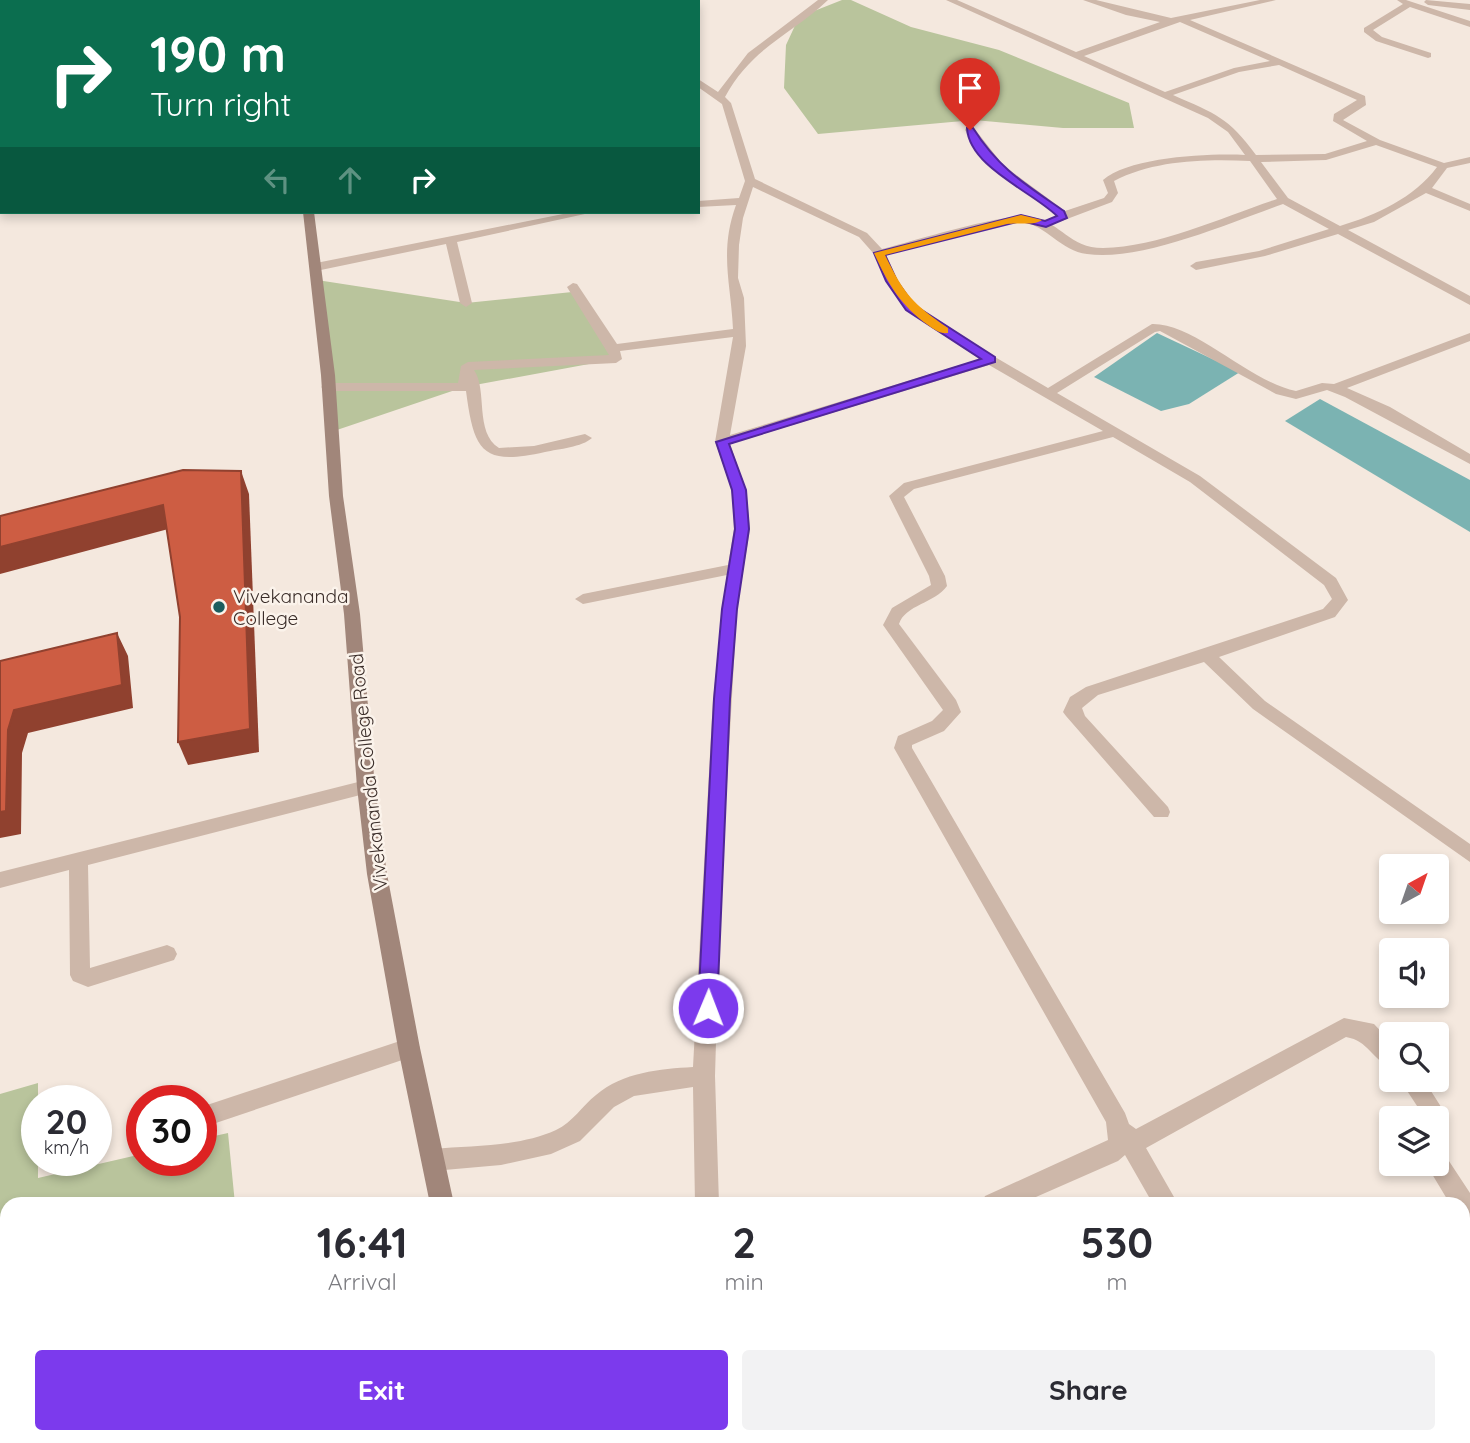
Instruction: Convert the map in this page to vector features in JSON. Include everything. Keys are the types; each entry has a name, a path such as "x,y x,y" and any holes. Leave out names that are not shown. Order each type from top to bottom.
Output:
{"street":[{"path":"720,97 726,86 763,45 824,0"},
{"path":"950,0 1168,94 1212,116 1232,130 1284,200 1470,302"},
{"path":"1087,0 1176,20 1283,61 1362,98 1363,103 1338,116 1338,121 1376,142 1443,166 1470,160"},
{"path":"1077,55 1176,20 1272,0"},
{"path":"1397,0 1470,6"},
{"path":"1410,2 1470,24"},
{"path":"1410,2 1367,30 1379,39 1428,55"},
{"path":"1168,94 1237,70 1283,61"},
{"path":"700,84 726,103 750,181 741,201 732,256 739,332 738,365 722,442 739,490 742,511 737,568 729,609 722,699 704,1076 707,1197"},
{"path":"970,130 985,155 1004,174 1063,215"},
{"path":"1046,224 1063,215 1108,200 1113,193 1108,180 1125,171 1205,156 1326,157 1376,142"},
{"path":"1196,266 1261,254 1370,220 1426,189 1443,166"},
{"path":"750,181 863,236 879,253 892,281 910,307 990,360 1195,479 1330,582 1340,600 1329,613 1092,691 1078,698 1072,712 1079,722 1161,812"},
{"path":"1426,189 1470,208"},
{"path":"879,253 1021,218 1046,224 1069,245 1091,251 1109,251 1152,242 1284,200"},
{"path":"700,204 741,201"},
{"name":"Vivekananda College Road","path":"308,214 316,267 336,496 352,614 366,787 377,874 409,1048 441,1197"},
{"path":"316,267 451,240 501,223 572,214"},
{"path":"451,240 466,303"},
{"path":"468,366 616,359 613,348 573,287"},
{"path":"1047,394 1159,326 1168,327 1203,351 1289,393 1305,394 1320,386 1335,388 1388,413 1470,460"},
{"path":"613,348 739,332"},
{"path":"1335,388 1470,337"},
{"path":"722,442 990,360"},
{"path":"328,387 464,387 468,366"},
{"path":"468,366 481,428 489,448 494,453 514,453 585,438"},
{"path":"1116,432 950,474 900,491 896,496 897,503 937,576 939,586 933,595 899,610 892,617 891,625 950,704 952,712 938,726 904,741 903,748 1162,1197"},
{"path":"583,599 737,568"},
{"path":"1207,655 1259,705 1470,854"},
{"path":"0,880 366,787"},
{"path":"78,860 80,975 88,978 167,954"},
{"path":"1131,1143 1344,1027 1366,1031 1379,1045"},
{"path":"217,1113 409,1048"},
{"path":"433,1160 536,1148 568,1136 604,1102 625,1087 641,1082 704,1076"},
{"path":"1009,1197 1110,1153 1119,1144 1118,1120"},
{"path":"1445,1176 1459,1197"}],"green space":[{"path":"842,0 851,0 911,27 999,50 1129,103 1134,128 1063,128 974,120 818,134 784,88 786,45 799,17"},
{"path":"317,280 466,303 572,292 616,359 464,387 331,432"},
{"path":"21,1088 21,1176 112,1176 112,1161 126,1158 126,1176 217,1176 217,1135 228,1133 234,1197 0,1197 0,1094"}],"water":[{"path":"1157,333 1240,372 1189,404 1161,411 1094,377"},
{"path":"1320,399 1470,480 1470,532 1285,421"}],"building":[{"name":"Vivekananda College","path":"183,470 241,471 250,729 178,742 180,617 163,505 0,547 0,516"},
{"path":"117,633 122,685 14,710 8,730 6,811 0,812 0,661"}],"slow traffic":[{"path":"944,331 910,307 892,281 879,253 1021,218 1037,220"}],"place":[{"name":"Vivekananda College","path":"219,607"}],"route":[{"path":"708,1008 710,906 722,699 729,609 740,555 742,529 739,490 722,442 990,360 910,307 892,281 879,253 1021,218 1046,224 1062,218 1061,213 1004,174 978,146 970,130"}]}
